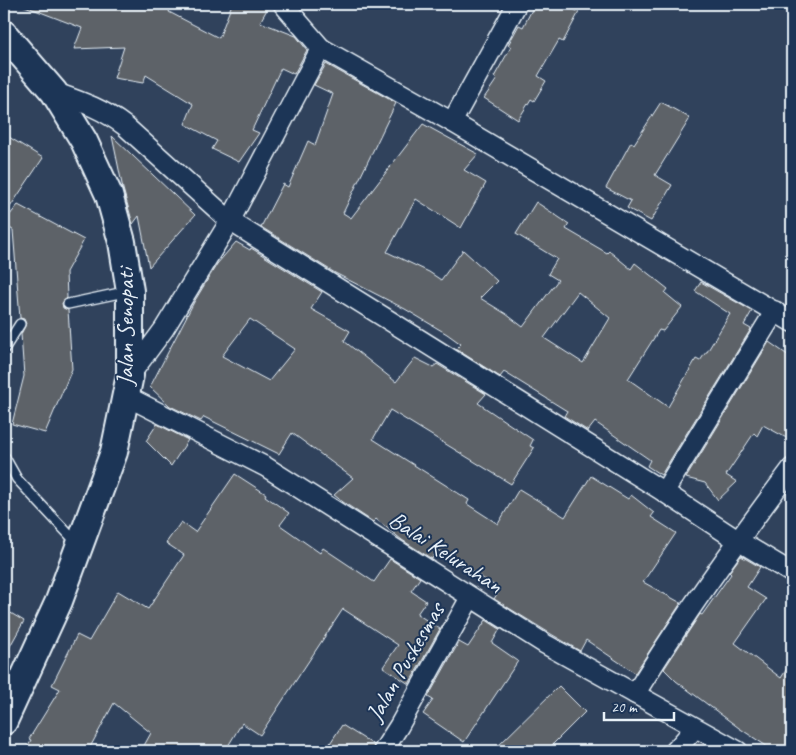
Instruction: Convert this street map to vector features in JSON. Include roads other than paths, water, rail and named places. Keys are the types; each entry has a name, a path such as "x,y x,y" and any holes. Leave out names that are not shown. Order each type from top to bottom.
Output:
{"main road":[{"name":"Jalan Senopati","path":"4,34 54,92 84,141 109,195 122,242 130,290 128,386 114,452 59,601 4,721"}],"street":[{"path":"282,4 322,48 452,122 792,322"},
{"path":"452,122 517,4"},
{"path":"128,386 230,221 322,48"},
{"path":"54,92 108,113 125,126 230,221 792,573"},
{"path":"664,492 775,311"},
{"name":"Balai Kelurahan","path":"128,386 266,467 545,644 738,751"},
{"path":"635,694 737,540 792,468"},
{"name":"Jalan Puskesmas","path":"383,751 399,726 470,598"},
{"path":"675,751 695,728"}],"lane":[{"path":"68,304 130,290"},
{"path":"4,349 20,324"},
{"path":"4,456 17,479 80,546"}]}
